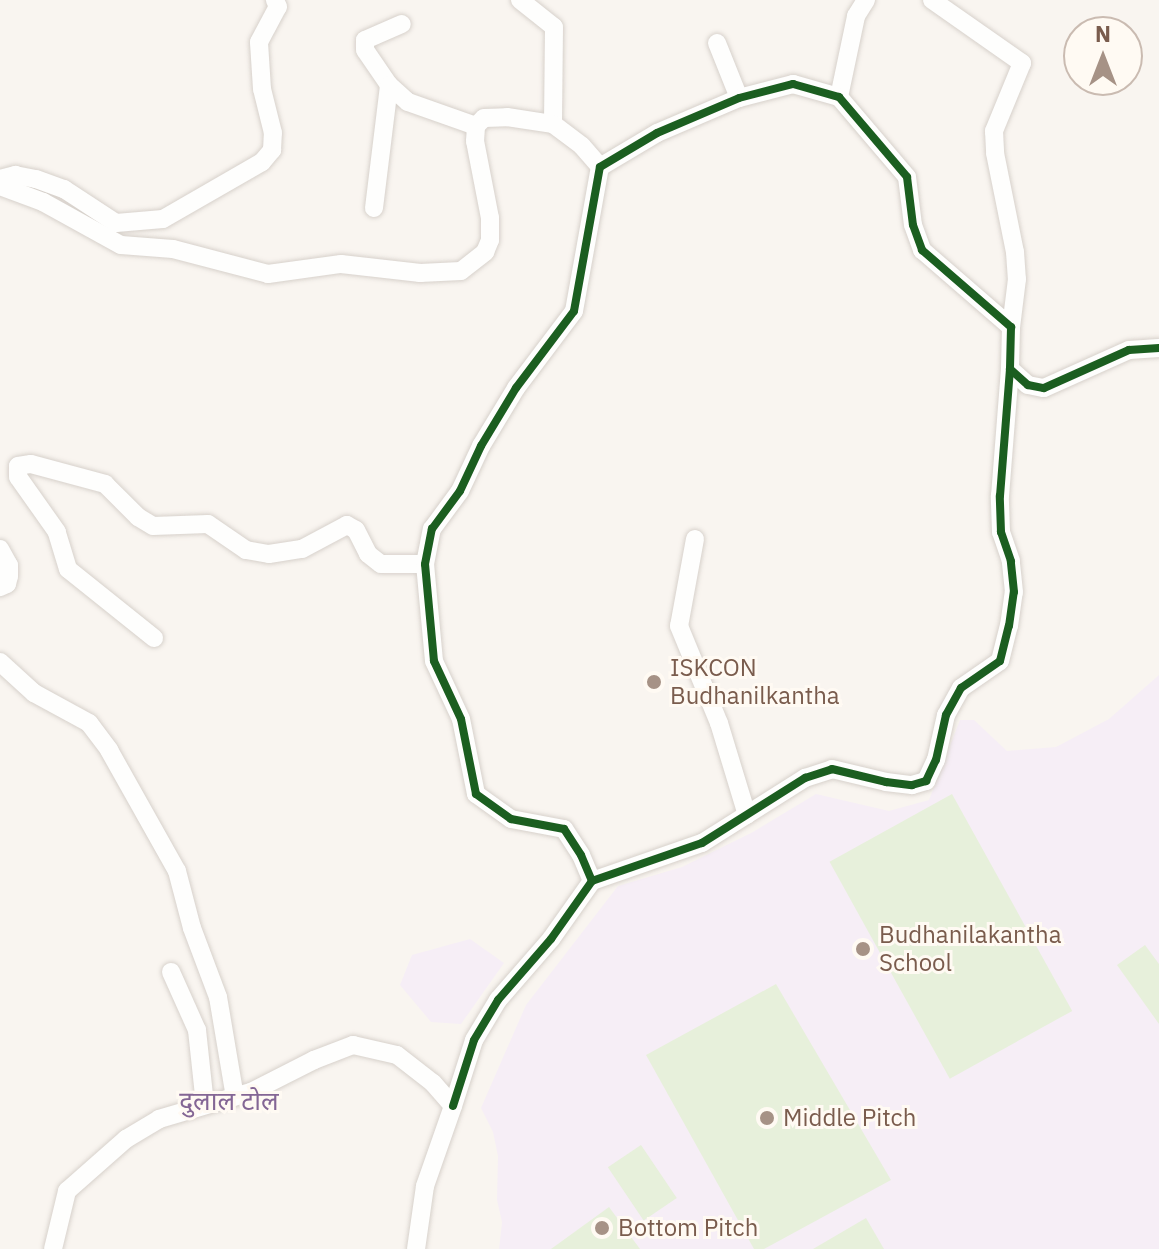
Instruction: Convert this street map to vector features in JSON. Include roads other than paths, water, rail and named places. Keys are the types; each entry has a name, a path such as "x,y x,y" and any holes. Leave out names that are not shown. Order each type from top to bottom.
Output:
{"street":[{"path":"0,179 15,175 64,189 116,223 163,219 262,162 272,150 273,133 262,89 259,42 278,7 275,0"},
{"path":"520,0 554,27 553,124"},
{"path":"839,97 856,16 866,0"},
{"path":"416,1249 425,1186 474,1040 498,1000 551,939 592,881 702,843 805,778 832,769 886,782 912,785 926,781 936,760 946,715 961,688 1000,661 1014,592 1011,561 1001,532 1011,327 1017,279 994,131 1022,63 932,0"},
{"path":"402,24 365,40 365,50 389,85 408,102 476,126"},
{"path":"717,43 739,98"},
{"path":"592,881 581,855 564,829 511,819 476,794 461,719 434,661 425,564 432,529 460,491 481,446 516,388 574,311 600,167 657,133 739,98 793,84 839,97 907,177 913,225 922,250 1011,327"},
{"path":"374,208 389,85"},
{"path":"476,126 484,118 507,117 553,124 582,146 600,167"},
{"path":"0,186 43,202 121,245 173,249 268,274 341,264 420,273 461,271 476,263 490,240 476,126"},
{"path":"1010,369 1028,385 1044,388 1129,350 1159,348"},
{"path":"154,638 68,569 57,532 18,477 18,466 31,464 105,484 138,517 153,526 208,524 246,550 269,554 302,549 347,525 356,530 368,554 381,564 425,564"},
{"path":"695,539 679,626 719,723 747,815"},
{"path":"0,549 9,576 7,584 0,587"},
{"path":"0,662 34,693 89,723 109,750 177,871 192,928 218,997 235,1097"},
{"path":"171,972 197,1030 205,1105"},
{"path":"53,1249 67,1191 95,1162 159,1119 235,1097 353,1045 397,1055 433,1083 453,1106"}],"place":[{"name":"ISKCON Budhanilkantha","path":"654,682"},
{"name":"Budhanilakantha School","path":"863,949"},
{"name":"Middle Pitch","path":"767,1118"},
{"name":"Bottom Pitch","path":"602,1228"}],"district":[{"name":"दुलाल टोल","path":"229,1101"}]}
